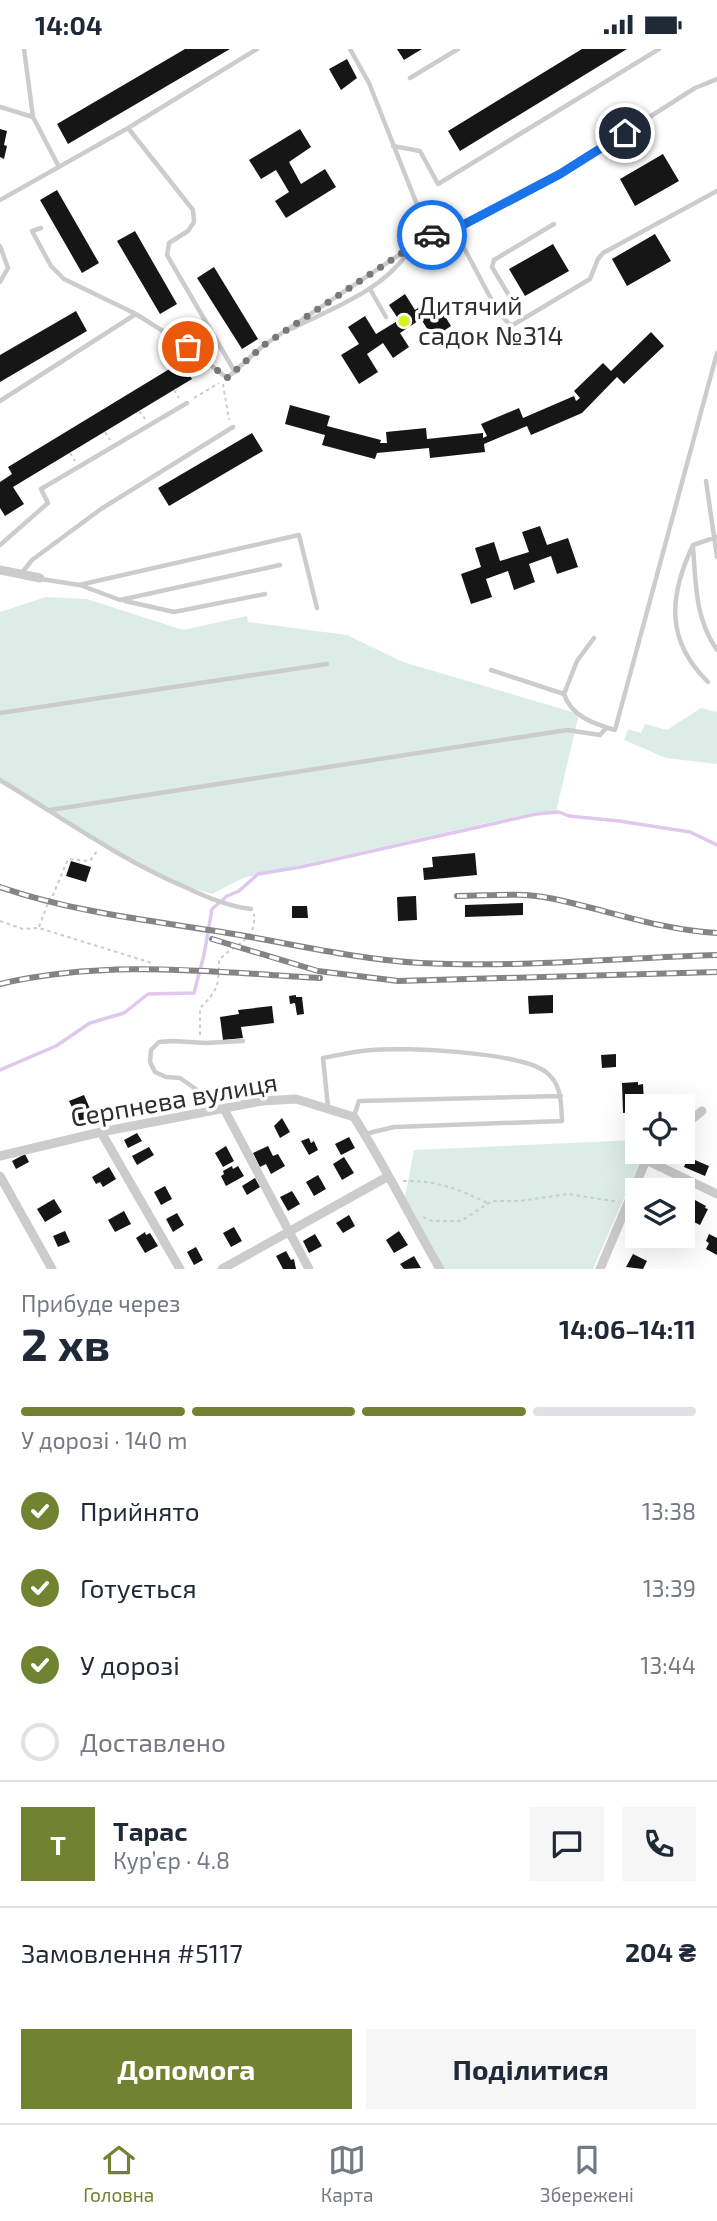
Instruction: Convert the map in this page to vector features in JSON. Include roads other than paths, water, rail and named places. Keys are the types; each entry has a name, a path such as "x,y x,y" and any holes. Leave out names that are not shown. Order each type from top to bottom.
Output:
{"street":[{"path":"0,570 40,579"},
{"name":"Серпнева вулиця","path":"0,1156 101,1132 262,1101 296,1099 354,1117"},
{"path":"223,1109 309,1269"},
{"path":"695,1117 702,1111"},
{"path":"354,1117 440,1269"},
{"path":"101,1132 180,1269"},
{"path":"600,1269 644,1164"},
{"path":"654,1164 717,1194"},
{"path":"0,1176 52,1269"},
{"path":"222,1269 389,1179"}],"lane":[{"path":"24,49 33,117 59,167"},
{"path":"1,199 128,128 257,49"},
{"path":"350,49 369,83 429,235"},
{"path":"410,78 458,49"},
{"path":"393,146 420,151 438,184 659,49"},
{"path":"41,228 32,231 51,266 64,279 136,314 188,347 227,378 274,338 412,245 429,235 440,237 560,174 695,88 717,79"},
{"path":"0,107 33,117"},
{"path":"128,128 193,209 194,222 188,231 169,243 167,255 235,372"},
{"path":"454,229 498,312 512,326 590,279 598,259 603,254 717,191"},
{"path":"523,319 492,268 494,260 554,224"},
{"path":"274,338 370,289 405,258 412,245"},
{"path":"0,246 8,268 0,282"},
{"path":"370,289 386,317"},
{"path":"0,401 136,314"},
{"path":"594,638 578,661 564,694 567,703 589,722 615,730 717,353"},
{"path":"0,545 48,503 41,489 185,404"},
{"path":"21,574 32,561 100,509 233,427"},
{"path":"706,481 717,557"},
{"path":"79,585 299,535 317,608"},
{"path":"708,682 687,658 674,619 682,567 693,545 715,538"},
{"path":"693,545 698,610 705,630 717,650"},
{"path":"120,600 280,565"},
{"path":"40,579 79,585 120,600 174,612 265,594"},
{"path":"0,713 327,664"},
{"path":"491,670 564,694"},
{"path":"50,810 568,730 600,735 606,728"},
{"path":"0,780 101,845 167,880 234,907 250,909"},
{"path":"223,1109 180,1078 166,1077 155,1072 150,1062 151,1050 159,1042 243,1041"},
{"path":"328,1107 323,1058 370,1050 417,1049 512,1059 547,1072 561,1096 562,1121 394,1127 364,1134"},
{"path":"354,1117 359,1101 561,1096"}],"waterway":[{"path":"0,1070 56,1046 90,1023 124,1013 148,994 194,993 212,909 258,874 301,867 536,814 559,812 569,816 690,832 717,845"}],"railway":[{"path":"0,887 55,903 110,914 396,961 494,964 717,955"},
{"path":"457,896 538,896 653,924 717,933"},
{"path":"212,939 318,971 398,981 717,972"},
{"path":"0,984 79,972 160,969 320,978"}],"place":[{"name":"Дитячий садок №314","path":"404,321"}]}
